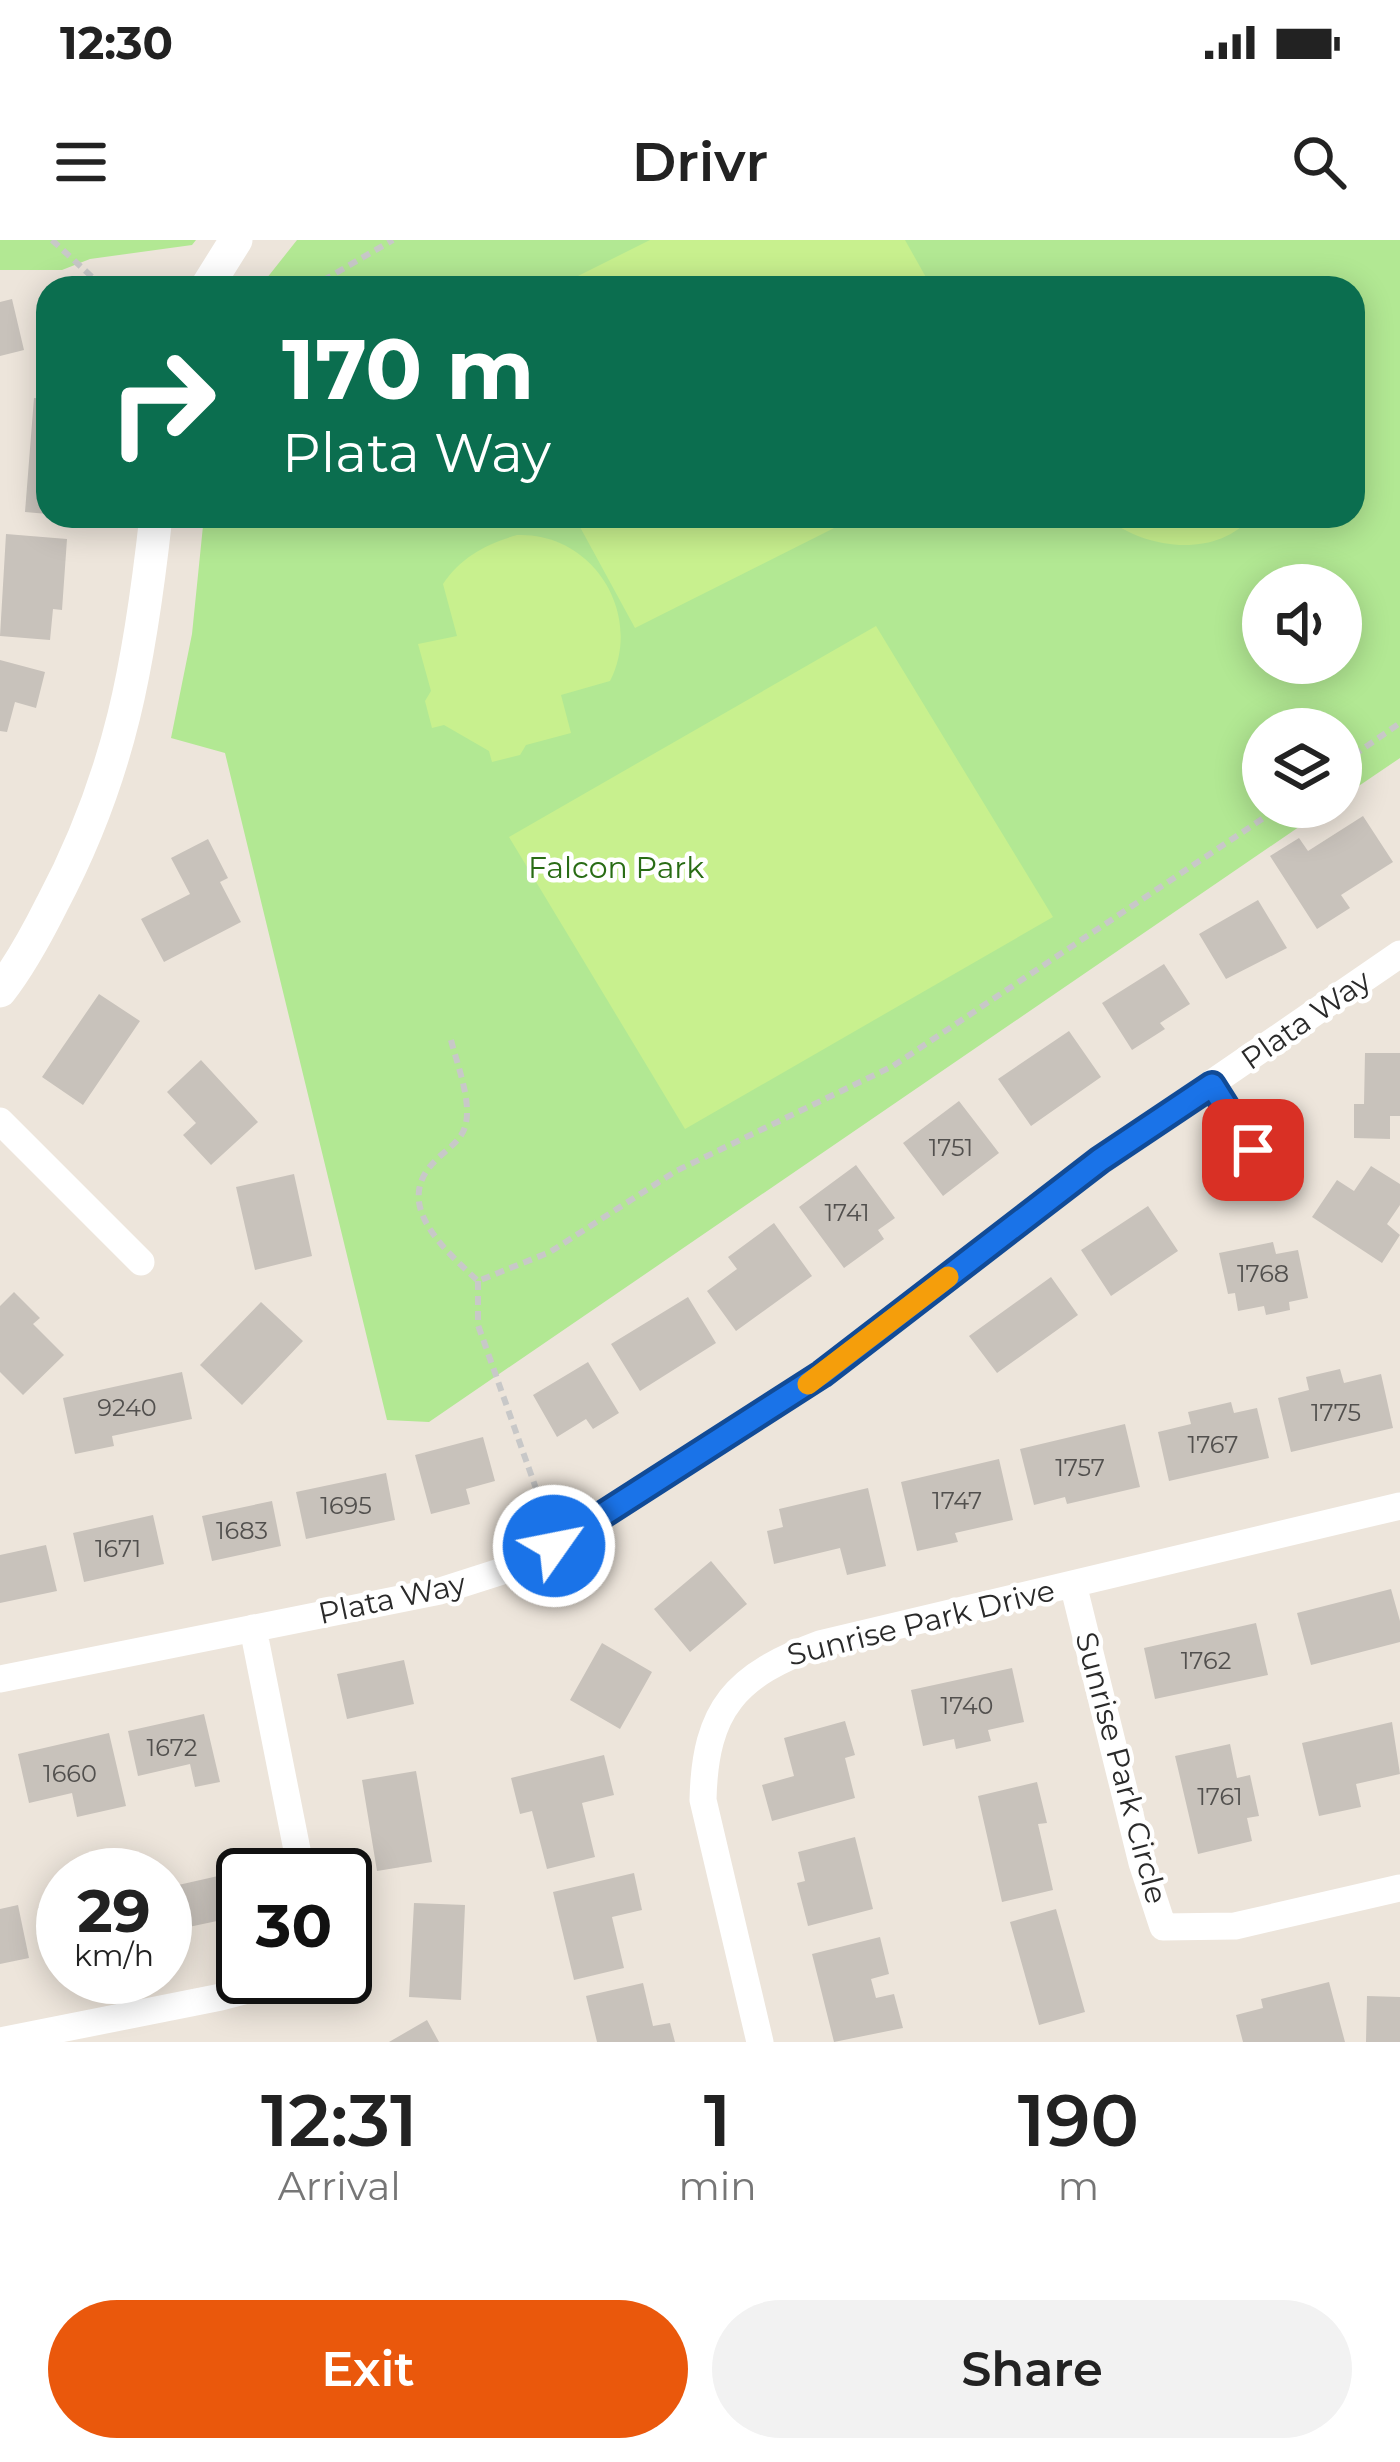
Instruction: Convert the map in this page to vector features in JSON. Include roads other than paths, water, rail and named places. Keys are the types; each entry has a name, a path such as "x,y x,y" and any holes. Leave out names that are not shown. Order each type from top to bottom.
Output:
{"street":[{"path":"214,276 236,240"},
{"path":"3,981 73,864 101,800 138,664 155,528"},
{"name":"Plata Way","path":"0,1678 440,1591 515,1567 822,1374 1100,1160 1400,954"},
{"name":"Plata Way","path":"1212,1085 1253,1150"},
{"path":"0,1121 141,1262"},
{"name":"Sunrise Park Drive","path":"760,2042 703,1800 704,1762 716,1722 739,1688 771,1662 820,1644 1400,1506"},
{"name":"Sunrise Park Circle","path":"1073,1584 1142,1863 1163,1927 1235,1926 1400,1888"},
{"path":"253,1628 297,1848"},
{"path":"0,2041 216,1998"}],"park label":[{"name":"Falcon Park","path":"616,868"}]}
